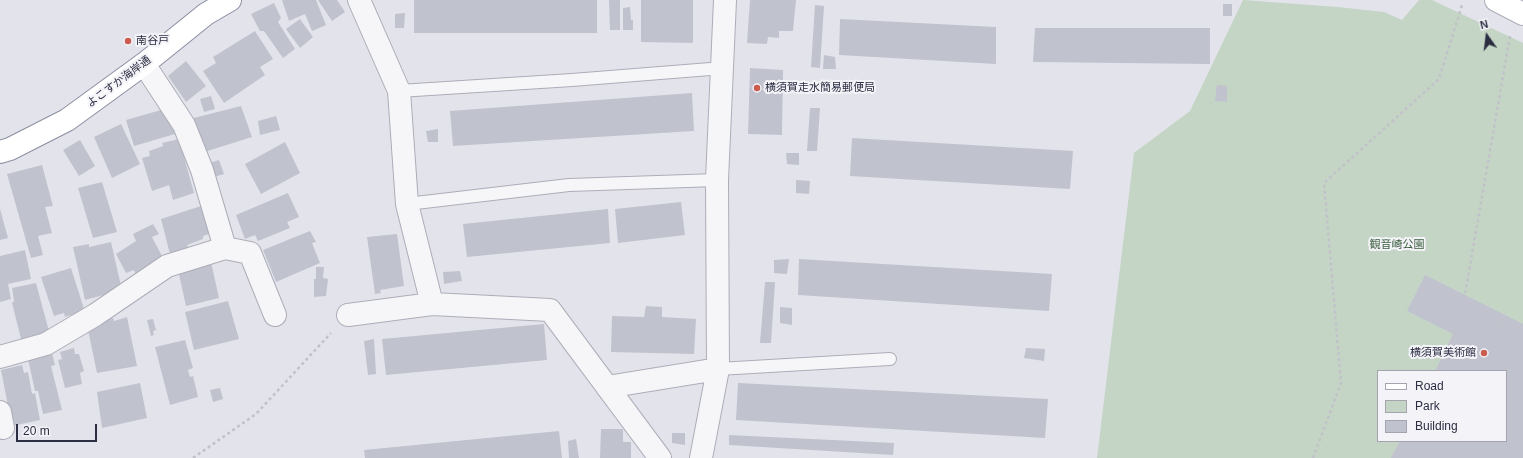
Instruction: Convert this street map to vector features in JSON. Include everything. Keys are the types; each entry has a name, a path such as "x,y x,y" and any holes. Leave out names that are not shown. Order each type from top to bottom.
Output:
{"main road":[{"name":"よこすか海岸通","path":"0,152 10,149 67,120 144,64 206,14 230,0"},
{"path":"1496,0 1517,21"}],"street":[{"path":"360,0 399,91 407,204 432,304"},
{"path":"701,458 718,369 717,180 725,0"},
{"path":"144,64 184,126 202,170 225,248"},
{"path":"0,357 46,344 95,315 167,266 225,248 250,253 275,315"},
{"path":"348,315 432,304 550,310 660,458"},
{"path":"607,387 718,369"}],"lane":[{"path":"399,91 572,80 723,68"},
{"path":"407,204 569,185 717,180"},
{"path":"718,369 890,359"}],"path":[{"path":"1313,458 1341,383 1324,183 1439,79 1462,5"},
{"path":"1517,21 1463,306 1523,336"},
{"path":"193,458 256,414 348,315"}],"green space":[{"name":"観音崎公園","path":"1243,0 1384,12 1402,20 1419,0 1432,0 1523,43 1523,458 1097,458 1134,153 1190,111"}],"building":[{"path":"282,0 316,0 326,25 312,31 305,14 289,21"},
{"path":"318,0 337,0 345,12 332,21"},
{"path":"414,0 597,0 597,33 414,33"},
{"path":"609,0 620,0 620,30 610,30"},
{"path":"641,0 693,0 693,43 641,42"},
{"path":"750,0 796,0 793,31 779,31 779,38 768,37 767,44 747,43"},
{"path":"274,3 281,18 278,22 295,49 283,58 264,31 260,31 251,14"},
{"path":"1223,4 1232,4 1232,16 1223,16"},
{"path":"815,5 824,6 820,68 811,67"},
{"path":"630,7 631,20 633,20 633,30 623,30 623,8"},
{"path":"405,13 404,28 395,28 395,14"},
{"path":"300,19 313,37 300,48 286,29"},
{"path":"840,19 996,27 996,64 839,55"},
{"path":"1035,28 1210,28 1210,64 1033,62"},
{"path":"255,31 273,59 260,67 265,75 224,103 203,71 216,63 213,57"},
{"path":"824,55 835,57 836,69 823,69"},
{"path":"186,61 206,86 186,102 168,76"},
{"path":"750,68 783,70 782,135 748,134"},
{"path":"1217,85 1227,86 1227,102 1215,101"},
{"path":"692,93 694,131 453,146 450,111"},
{"path":"211,96 215,109 204,112 200,99"},
{"path":"241,106 252,137 201,153 190,119"},
{"path":"168,108 175,134 134,146 126,120"},
{"path":"810,108 820,108 817,151 807,151"},
{"path":"276,116 280,130 260,135 258,121"},
{"path":"121,124 140,164 112,178 94,137"},
{"path":"438,129 438,142 428,142 426,131"},
{"path":"852,138 1073,151 1070,189 850,176"},
{"path":"179,139 194,193 173,200 169,185 152,191 142,158 150,156 149,151 163,146 162,143"},
{"path":"80,140 95,166 79,176 63,150"},
{"path":"285,142 300,173 261,194 245,164"},
{"path":"786,153 799,153 799,165 787,164"},
{"path":"219,160 224,174 210,178 206,164"},
{"path":"42,165 53,206 45,207 52,233 38,236 43,255 31,258 7,174"},
{"path":"796,180 810,181 809,194 796,193"},
{"path":"102,182 117,232 93,238 78,188"},
{"path":"288,193 299,217 287,222 290,228 258,241 255,235 245,239 236,215"},
{"path":"681,202 685,235 618,243 615,209"},
{"path":"201,206 209,234 203,236 203,239 187,245 190,252 171,258 161,219"},
{"path":"0,209 8,238 0,240"},
{"path":"608,209 610,243 467,257 463,224"},
{"path":"153,224 159,234 152,237 164,260 136,275 134,270 126,273 116,254 136,241 133,234"},
{"path":"310,231 316,242 312,243 320,263 276,282 263,250"},
{"path":"397,234 404,286 380,290 381,293 375,294 367,237"},
{"path":"111,242 122,290 85,300 73,247 89,244 89,247"},
{"path":"25,250 31,279 8,284 11,299 0,302 0,256"},
{"path":"789,259 787,274 774,273 774,260"},
{"path":"799,259 1052,274 1049,311 798,295"},
{"path":"211,262 219,298 186,306 178,270"},
{"path":"316,267 324,267 323,278 328,279 326,296 314,297"},
{"path":"71,268 86,315 73,321 71,315 65,317 64,313 54,316 41,277"},
{"path":"460,271 462,281 444,284 443,272"},
{"name":"横須賀美術館","path":"1425,275 1523,324 1523,458 1391,458 1399,442 1507,442 1507,370 1435,370 1453,334 1407,311"},
{"path":"765,282 775,282 771,343 760,343"},
{"path":"36,283 50,335 22,343 12,303 14,301 12,288"},
{"path":"228,301 239,339 194,350 185,312"},
{"path":"646,306 662,307 662,317 696,319 694,354 611,352 612,316 644,317"},
{"path":"780,307 792,308 792,325 780,323"},
{"path":"127,317 137,366 97,373 87,325 113,318 114,321"},
{"path":"153,319 156,330 153,331 154,335 151,336 147,320"},
{"path":"544,324 547,360 386,375 382,339"},
{"path":"374,339 376,374 368,375 364,341"},
{"path":"185,340 193,368 188,370 190,377 193,376 198,397 170,405 155,347"},
{"path":"74,348 75,354 79,354 84,371 80,373 82,384 65,388 58,360 62,359 60,352"},
{"path":"1026,348 1045,349 1044,361 1024,358"},
{"path":"52,353 55,365 51,366 62,410 43,414 38,391 35,391 28,359"},
{"path":"22,365 24,373 28,372 32,394 35,393 40,420 12,426 1,370"},
{"path":"140,383 147,418 102,428 97,392"},
{"path":"738,383 1048,399 1045,438 736,420"},
{"path":"220,388 223,399 213,402 210,390"},
{"path":"601,429 623,429 623,442 631,442 631,458 600,458"},
{"path":"559,431 562,458 365,458 364,450"},
{"path":"672,433 685,433 685,445 672,443"},
{"path":"729,435 894,443 893,455 729,445"},
{"path":"576,439 579,458 569,458 568,441"}],"place":[{"name":"南谷戸","path":"128,41"},
{"name":"横須賀走水簡易郵便局","path":"757,88"},
{"name":"横須賀美術館","path":"1484,353"}]}
